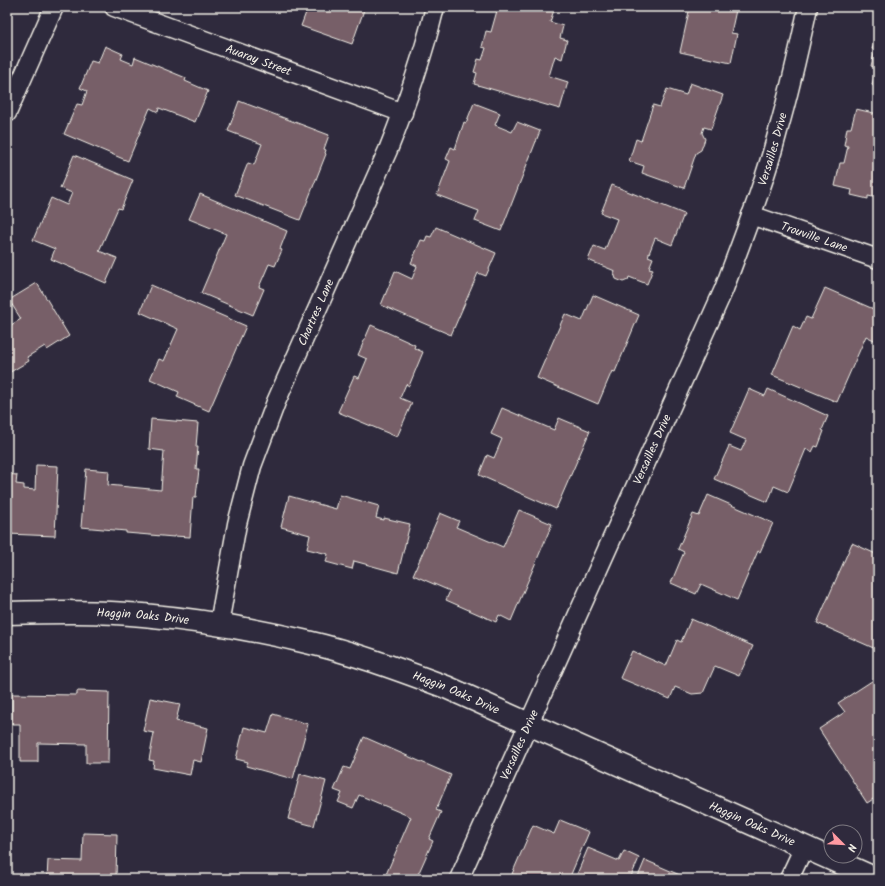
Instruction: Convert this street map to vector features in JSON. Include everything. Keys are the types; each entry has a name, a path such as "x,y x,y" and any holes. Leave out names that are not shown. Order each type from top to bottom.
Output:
{"street":[{"path":"7,113 54,7"},
{"name":"Auaray Street","path":"114,7 403,113"},
{"name":"Chartres Lane","path":"220,624 237,524 252,466 276,402 403,113 429,33 435,7"},
{"name":"Versailles Drive","path":"460,879 724,289 752,215 778,132 808,7"},
{"name":"Trouville Lane","path":"752,215 878,259"},
{"name":"Haggin Oaks Drive","path":"7,613 70,612 143,615 220,624 308,642 378,662 446,687 876,879"},
{"path":"789,879 804,847"}],"building":[{"path":"308,7 365,7 352,44 301,26"},
{"path":"498,7 555,7 550,22 563,26 560,38 567,40 562,59 555,56 549,76 568,82 560,109 474,84 477,73 474,72 478,59 482,60 486,48 482,47 486,31 491,32"},
{"path":"690,7 740,7 739,10 736,10 731,33 737,34 731,63 680,52"},
{"path":"878,34 878,88 872,85 876,68 871,66 875,50 872,49"},
{"path":"105,46 123,54 121,59 133,64 135,57 186,78 185,81 208,91 195,122 159,108 158,112 150,108 128,161 64,134 77,104 82,105 87,91 80,88 91,61 98,63"},
{"path":"690,83 723,95 711,129 704,127 702,133 705,139 701,150 696,153 684,188 642,173 644,166 629,161 636,139 641,141 653,105 660,107 667,89 686,95"},
{"path":"239,101 329,135 324,149 326,150 326,154 300,220 235,195 248,163 254,165 262,144 228,131"},
{"path":"474,103 500,113 495,125 512,132 517,122 540,131 501,231 475,221 479,211 437,195 450,161 446,159 451,147 455,149 464,122 466,123"},
{"path":"856,109 878,114 878,198 868,196 868,199 851,195 852,190 835,186 840,163 844,163 848,146 844,145 847,128 851,128"},
{"path":"74,155 133,180 121,209 118,208 99,251 117,258 106,283 51,259 55,249 33,240 51,198 67,205 72,193 60,188"},
{"path":"612,185 684,214 672,245 655,238 648,256 653,258 649,268 653,269 647,284 629,277 628,280 623,282 616,279 614,273 615,271 588,260 594,246 605,250 617,219 601,213"},
{"path":"200,194 287,231 280,249 282,250 275,266 269,264 259,287 264,289 253,315 201,293 226,234 189,219"},
{"path":"436,227 496,253 486,276 478,273 451,335 381,305 395,271 412,279 417,266 411,263 421,240 425,241 427,236 431,237"},
{"path":"37,283 69,336 47,350 45,346 27,357 29,361 7,374 7,319 11,325 21,319 9,300"},
{"path":"151,285 246,326 209,411 177,397 179,392 150,379 159,359 164,361 178,329 140,312"},
{"path":"825,288 878,311 878,337 876,341 866,336 837,402 772,375 793,326 800,330 806,317 811,319"},
{"path":"593,295 639,315 615,372 612,371 598,404 537,378 565,314 582,321"},
{"path":"371,325 415,345 414,348 423,352 409,386 406,384 400,398 412,403 397,437 338,412 354,376 359,378 367,359 358,355"},
{"path":"749,389 765,396 768,389 828,416 822,430 824,431 818,447 815,446 812,452 806,449 788,492 774,486 768,502 714,479 729,446 741,451 746,440 730,433"},
{"path":"502,408 554,430 559,418 590,431 556,509 479,475 487,455 494,458 502,439 491,434"},
{"path":"151,419 198,423 196,469 199,469 196,497 193,497 190,537 126,533 126,531 81,527 86,469 109,471 108,485 161,490 164,451 149,449"},
{"path":"36,465 58,466 55,536 7,534 7,474 17,475 16,484 24,485 24,489 35,490"},
{"path":"340,495 379,506 376,518 384,520 384,518 410,524 398,573 354,561 352,569 326,562 328,554 307,549 310,535 281,527 289,496 336,509"},
{"path":"708,495 773,523 760,552 758,551 737,600 701,584 696,594 671,583 684,552 678,549 693,514 699,516"},
{"path":"519,510 552,524 511,621 499,615 496,622 446,600 450,591 413,575 440,513 459,521 456,527 503,547"},
{"path":"852,543 878,555 878,650 817,623"},
{"path":"691,619 753,646 739,676 715,666 703,693 692,694 675,687 670,699 620,678 632,651 666,666 677,640 681,642"},
{"path":"878,677 878,796 867,803 819,729 845,712 838,703"},
{"path":"77,691 109,692 108,763 86,763 86,744 38,743 38,762 20,762 20,724 12,724 12,694 77,695"},
{"path":"150,698 180,704 176,721 208,728 201,762 193,760 190,775 153,768 154,761 149,760 154,733 143,731"},
{"path":"273,714 308,724 293,779 246,766 248,762 236,759 244,727 267,733"},
{"path":"364,737 451,775 436,810 441,812 429,839 433,841 416,879 384,879 411,817 359,795 353,808 338,802 342,793 334,790 344,767 350,769"},
{"path":"300,774 326,781 314,826 288,819"},
{"path":"560,820 589,832 569,879 522,879 512,874 533,825 554,834"},
{"path":"83,833 117,834 116,879 47,879 48,860 82,861"},
{"path":"588,848 619,861 624,851 639,858 630,879 575,879"},
{"path":"645,860 689,879 637,879"}]}
